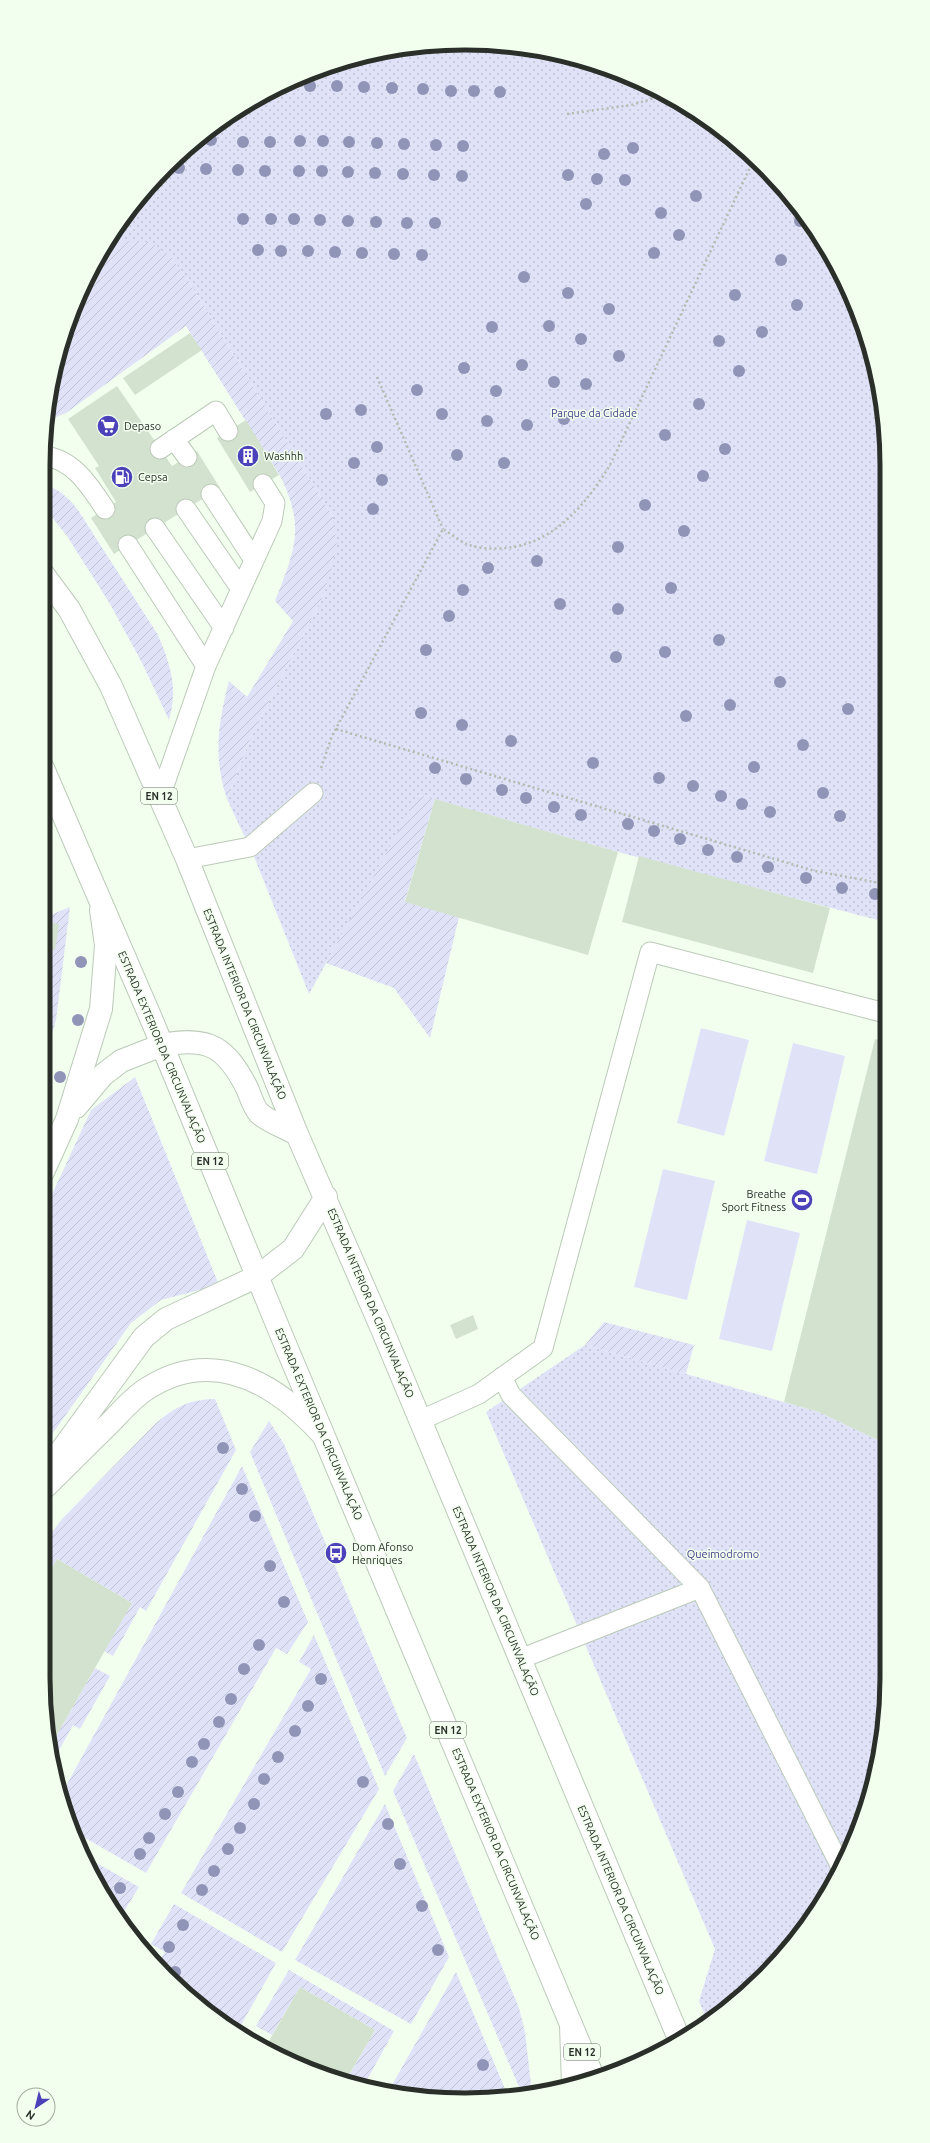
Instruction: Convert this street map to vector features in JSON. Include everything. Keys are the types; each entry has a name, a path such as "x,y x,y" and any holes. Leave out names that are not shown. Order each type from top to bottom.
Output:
{"main road":[{"name":"ESTRADA INTERIOR DA CIRCUNVALAÇÃO","path":"50,583 69,609 111,686 160,796 187,859 297,1134 326,1197 421,1420 677,2034"},
{"name":"ESTRADA EXTERIOR DA CIRCUNVALAÇÃO","path":"50,784 162,1045 324,1437 591,2073"},
{"path":"50,1157 67,1119 101,1009 106,945 99,897"},
{"path":"67,1119 87,1092 103,1075 121,1061 162,1045 179,1042 200,1042 214,1046 236,1067 259,1113 297,1134"},
{"path":"50,1465 144,1337 166,1319 258,1276 293,1249 326,1197"},
{"path":"50,1482 147,1389 162,1379 187,1371 200,1369 235,1373 264,1386 302,1412 324,1437"},
{"path":"571,2024 573,2079"}],"lane":[{"path":"187,458 167,444 216,410 228,431"},
{"path":"50,457 54,457 78,471 100,488 105,509"},
{"path":"160,796 206,666 272,521 275,503 263,484"},
{"path":"211,494 254,560"},
{"path":"186,509 241,589"},
{"path":"156,528 224,628"},
{"path":"128,545 206,666"},
{"path":"187,859 250,847 313,793"},
{"path":"421,1420 479,1394 543,1348 650,952 880,1011"},
{"path":"502,1377 511,1395 700,1588 838,1860"},
{"path":"520,1659 700,1588"}],"path":[{"path":"566,114 631,105 657,97"},
{"path":"377,377 444,529 469,545 492,550 518,547 545,536 578,509 596,488 610,465 751,165"},
{"path":"313,793 336,729 444,529"},
{"path":"336,729 815,871 880,883"}],"green space":[{"name":"Parque da Cidade","path":"465,50 492,51 546,58 572,64 598,72 649,93 696,120 739,153 777,191 794,212 810,234 824,258 837,281 858,332 872,384 879,438 880,465 880,921 618,852 419,795 309,994 255,859 227,799 251,737 324,594 333,517 188,280 171,257 123,241 115,243 153,191 191,153 234,120 281,93 332,72 384,58 411,54"},
{"path":"123,241 150,242 171,257 188,280 333,517 337,547 324,594 251,737 227,799 220,769 219,740 222,711 229,681 247,697 293,621 275,601 288,567 295,538 293,509 279,474 186,326 66,413 53,417 58,384 72,332 93,281 115,243"},
{"path":"50,487 63,494 78,510 158,635 170,667 172,677 173,698 169,720 141,661 110,604 67,536 50,515"},
{"path":"418,795 435,799 405,901 459,917 430,1038 394,988 326,963"},
{"path":"70,907 56,1020 50,1041 50,915"},
{"path":"701,1028 749,1040 724,1136 677,1123"},
{"path":"793,1043 845,1056 817,1174 764,1161"},
{"path":"135,1077 219,1285 161,1300 131,1323 50,1437 50,1199 91,1110"},
{"path":"663,1169 715,1181 687,1300 634,1287"},
{"path":"747,1220 800,1233 772,1351 719,1339"},
{"path":"604,1322 694,1345 686,1374 585,1345"},
{"name":"Queimodromo","path":"585,1345 819,1412 880,1441 879,1705 872,1759 866,1785 858,1811 837,1862 810,1909 777,1952 739,1990 705,2016 699,2001 715,1949 486,1412"},
{"path":"215,1399 236,1450 146,1611 140,1607 113,1656 104,1651 132,1603 57,1559 50,1571 50,1535 62,1519 156,1423 170,1412 183,1405"},
{"path":"269,1421 284,1444 407,1738 385,1776 250,1452"},
{"path":"242,1466 308,1622 287,1654 276,1648 146,1873 82,1836 65,1788"},
{"path":"314,1635 379,1789 282,1952 181,1893 311,1669 299,1662"},
{"path":"95,1668 110,1676 80,1729 73,1725 57,1754 55,1738"},
{"path":"414,1754 519,2008 525,2032 531,2087 520,2089 393,1791"},
{"path":"385,1804 449,1957 411,2024 295,1960"},
{"path":"92,1861 139,1887 123,1913"},
{"path":"174,1904 276,1963 240,2027 191,1990 160,1959 165,1952 151,1944"},
{"path":"289,1970 394,2031 366,2081 349,2076 375,2030 300,1987 272,2035 256,2026"},
{"path":"456,1972 506,2090 465,2093 438,2092 391,2086"}],"building":[{"path":"190,333 202,350 135,395 123,378"},
{"path":"117,386 172,466 197,451 220,488 114,554 91,518 116,502 95,468 99,466 68,419"},
{"name":"Washhh","path":"246,420 279,475 250,492 217,438"},
{"path":"435,799 618,852 588,955 405,902"},
{"path":"639,856 830,908 813,973 622,922"},
{"path":"50,923 59,924 55,950 50,949"},
{"path":"875,1039 880,1040 880,1441 819,1412 784,1402"},
{"path":"473,1315 478,1329 456,1339 450,1325"},
{"path":"57,1559 132,1603 55,1738 51,1705 50,1678 50,1571"},
{"path":"300,1987 375,2030 348,2076 306,2061 268,2043"}],"place":[{"name":"Depaso","path":"108,426"},
{"name":"Washhh","path":"248,456"},
{"name":"Cepsa","path":"122,477"},
{"name":"Breathe Sport Fitness","path":"802,1200"},
{"name":"Dom Afonso Henriques","path":"336,1553"}]}
